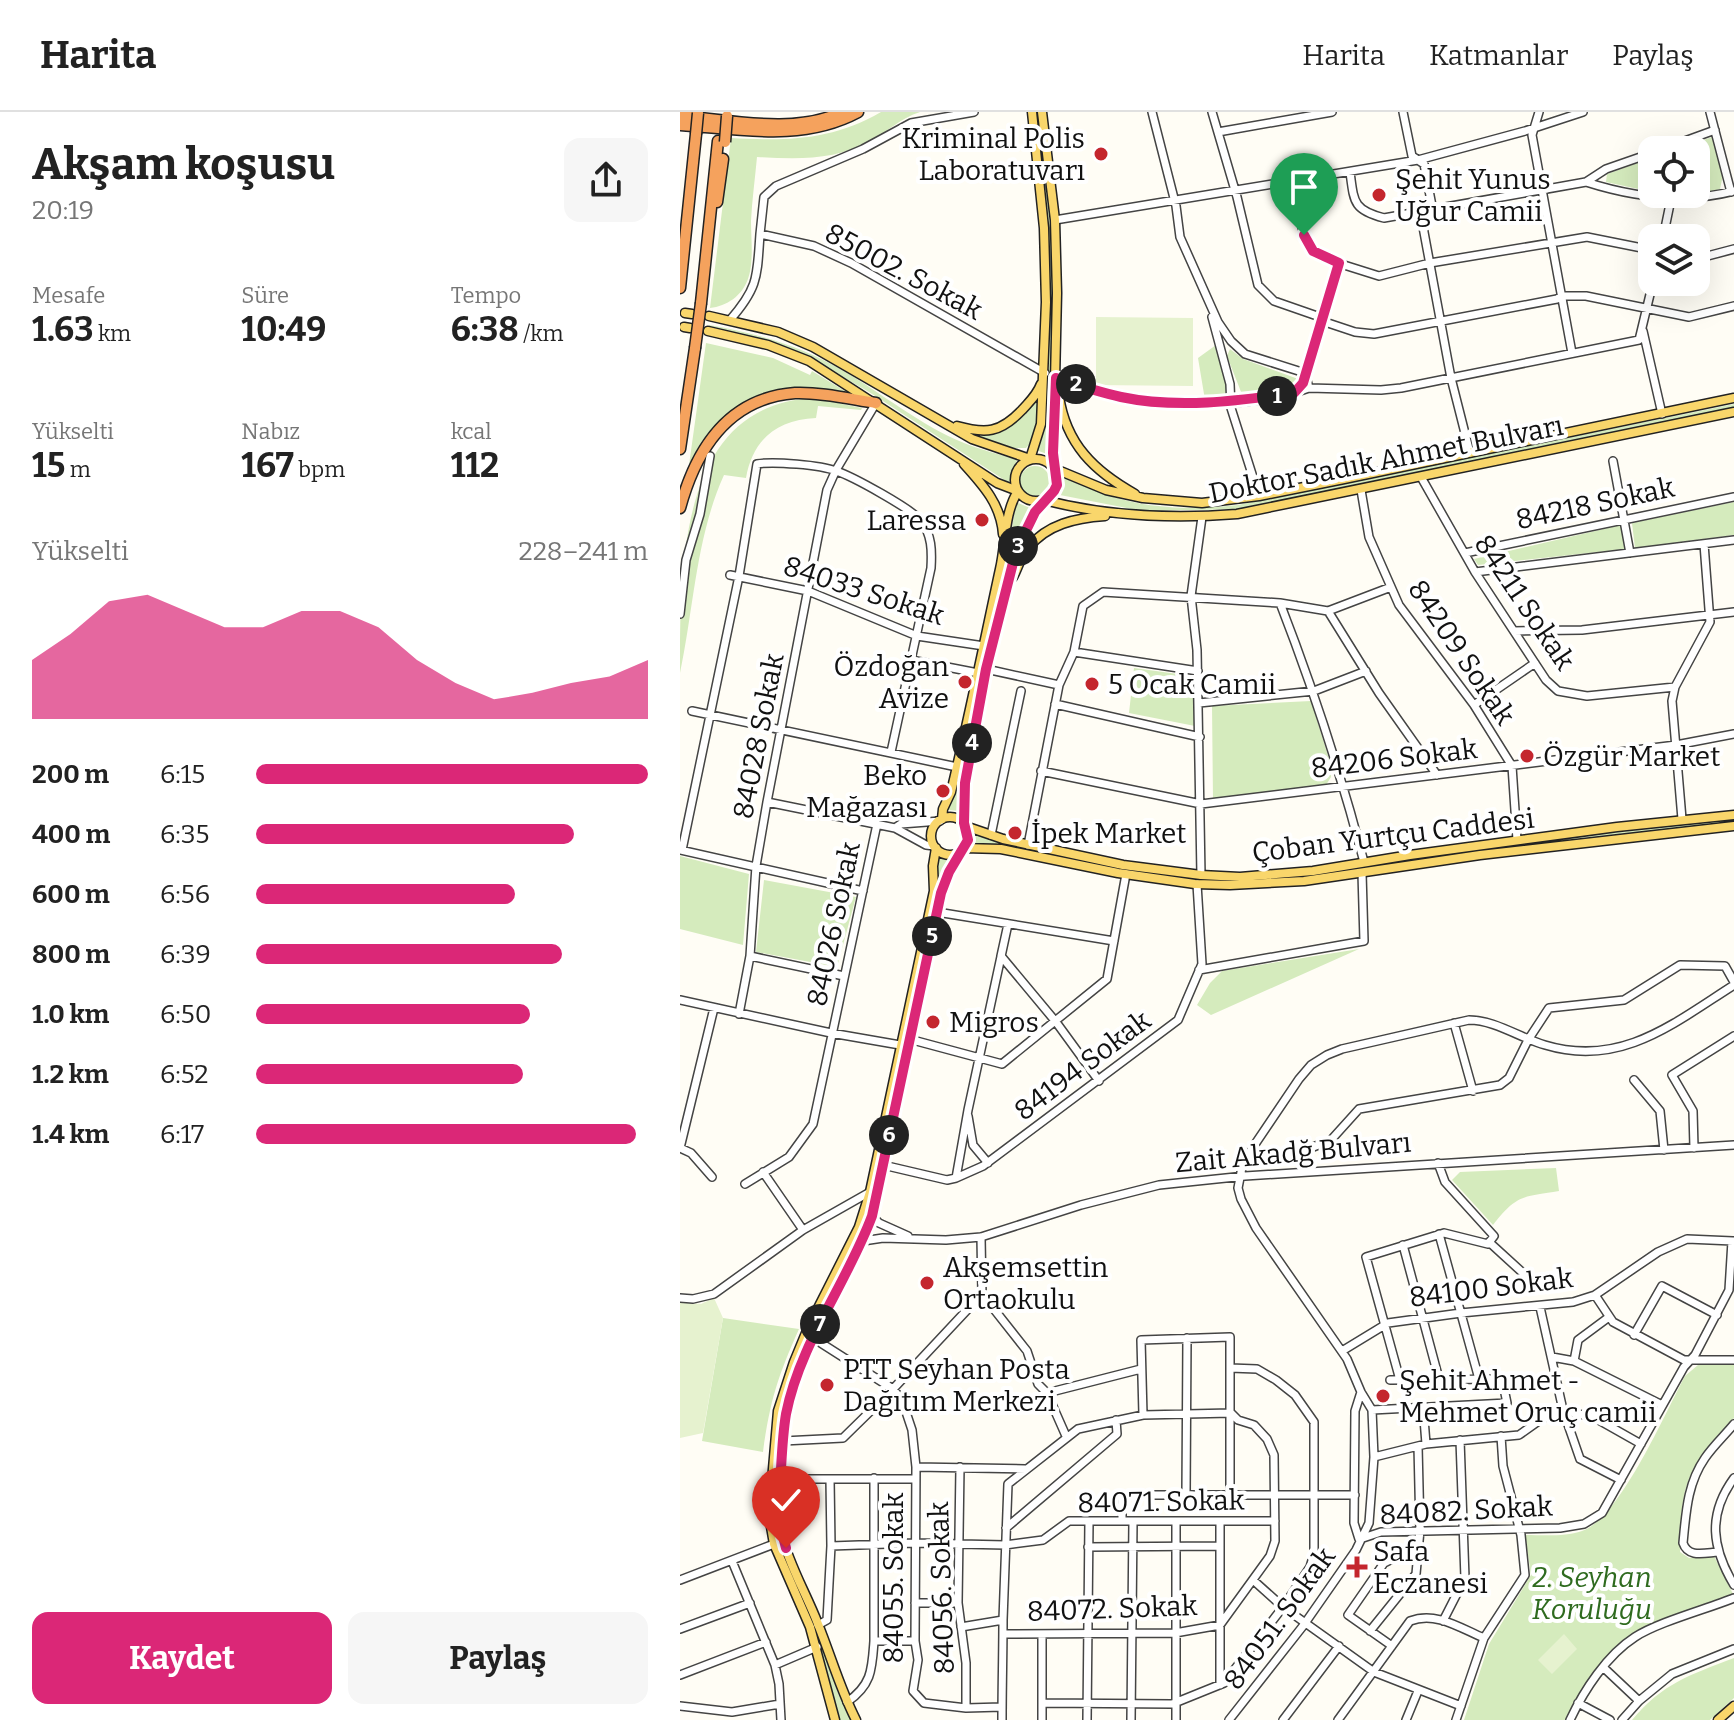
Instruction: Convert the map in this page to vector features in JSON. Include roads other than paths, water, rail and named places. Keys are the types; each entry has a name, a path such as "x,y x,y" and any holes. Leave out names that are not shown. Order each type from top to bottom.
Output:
{"highway":[{"path":"680,116 783,124 806,122 842,112"},
{"path":"680,125 767,132 794,131 842,121 858,112"},
{"path":"680,288 698,113"},
{"path":"680,449 709,227 720,190 724,114"},
{"path":"680,508 698,456 716,431 749,407 769,398 795,393 876,403"}],"main road":[{"path":"856,1720 780,1529 783,1441 787,1413 813,1338 863,1241 872,1216 937,912 949,872 968,840 964,825 965,783 984,646 1005,547 1010,503 1018,491 1015,473 1030,459 1041,424 1045,373 1044,228 1032,112"},
{"path":"835,1720 817,1647 774,1544 770,1521 778,1411 808,1328 859,1227 870,1192 934,891 935,847 932,833 941,820 957,767 1016,551 1035,512 1057,485 1053,468 1057,293 1055,220 1042,112"},
{"path":"709,316 778,332 813,347 972,439 1030,459 1045,460 1053,468"},
{"path":"708,331 768,345 809,361 997,483 1018,491 1030,501 1044,500"},
{"path":"941,422 978,432 1010,423 1037,394 1045,373"},
{"path":"1056,378 1062,414 1078,450 1117,484 1143,498"},
{"name":"Doktor Sadık Ahmet Bulvarı","path":"1053,468 1106,490 1143,498 1202,503 1259,496 1734,398"},
{"name":"Doktor Sadık Ahmet Bulvarı","path":"1044,500 1097,511 1141,514 1202,517 1259,511 1734,412"},
{"path":"957,457 996,504 1005,547"},
{"path":"1006,590 1027,548 1054,527 1086,517 1141,514"},
{"name":"Çoban Yurtçu Caddesi","path":"964,825 1028,845 1199,880 1272,875 1517,840 1734,815"},
{"path":"941,820 953,818 964,825"},
{"name":"Çoban Yurtçu Caddesi","path":"963,850 1001,849 1126,874 1260,885 1629,836 1734,826"},
{"path":"935,847 950,855 963,850"},
{"path":"1718,1720 1731,1713"}],"street":[{"path":"730,320 745,303 754,286 764,197 776,186 863,149 911,123 974,112"},
{"path":"1152,112 1175,202 1180,237 1224,332 1245,354 1305,373"},
{"path":"1212,112 1236,192 1258,285 1274,301 1320,317 1322,321 1355,332 1374,334 1561,296 1586,296 1689,317 1734,306"},
{"path":"1218,132 1332,112"},
{"path":"1403,112 1412,156 1424,164 1432,206 1421,216 1451,378 1470,453"},
{"path":"1539,112 1532,135 1572,353"},
{"path":"1055,220 1418,160 1583,112"},
{"path":"1710,112 1732,192 1710,198"},
{"path":"1698,136 1715,130"},
{"path":"1350,172 1354,202 1364,213 1384,218 1586,182 1606,169 1638,158"},
{"path":"1586,182 1638,193"},
{"path":"1291,183 1304,235 1313,251 1379,276 1430,263 1587,237 1638,247"},
{"name":"85002. Sokak","path":"760,234 814,246 851,263 1045,373"},
{"path":"1710,255 1734,249"},
{"path":"1294,393 1303,383 1339,263"},
{"path":"1206,296 1228,373 1231,408 1259,496"},
{"path":"1056,378 1121,397 1154,402 1232,402 1309,388 1381,390 1639,340 1649,296"},
{"path":"1643,331 1662,414"},
{"path":"1305,373 1309,388"},
{"name":"84028 Sokak","path":"739,1014 750,956 756,866 827,490 876,403"},
{"path":"680,614 686,560 700,514 710,456"},
{"path":"1613,461 1630,553"},
{"path":"863,891 681,850 711,715 757,464 768,462 836,470 920,520 932,542 931,568 891,752"},
{"name":"84211 Sokak","path":"1421,477 1475,572 1546,680 1558,691 1587,696 1675,687"},
{"name":"84209 Sokak","path":"1361,490 1369,537 1399,605 1474,705 1512,766 1517,840"},
{"name":"84218 Sokak","path":"1465,553 1734,497"},
{"name":"84194 Sokak","path":"956,1178 988,1163 1178,1020 1202,964 1199,703 1191,596 1202,517"},
{"path":"1475,572 1734,540"},
{"path":"1682,819 1672,701 1675,687 1711,615 1704,544"},
{"name":"84033 Sokak","path":"735,575 808,591 917,636 984,646"},
{"path":"1028,845 1059,685 1074,652 1083,606 1103,592 1280,603 1328,611 1391,587"},
{"path":"1280,603 1314,691 1364,862"},
{"path":"1328,611 1437,775"},
{"path":"1514,631 1582,630 1734,612"},
{"path":"1074,652 1198,671"},
{"path":"911,660 1059,685"},
{"path":"1474,705 1535,663"},
{"path":"1199,703 1314,691 1366,671"},
{"path":"991,835 1021,691"},
{"path":"1055,704 1200,737"},
{"path":"692,711 957,767"},
{"name":"84206 Sokak","path":"1041,771 1201,804 1676,745 1734,734"},
{"path":"767,802 895,828 935,847"},
{"path":"895,828 901,824 941,820"},
{"name":"84026 Sokak","path":"745,1184 789,1157 813,1124 877,824"},
{"path":"1199,970 1364,941 1362,873"},
{"path":"909,1039 1002,1064 1107,979 1126,874"},
{"path":"937,912 1114,941"},
{"path":"1008,924 1001,956 1056,1022 1099,1081"},
{"path":"883,1165 947,1180 956,1178 1008,924"},
{"path":"750,956 844,976"},
{"path":"1243,1162 1298,1153 1331,1140 1359,1109 1500,1085 1509,1078 1528,1040 1549,1008 1624,1000 1680,965 1725,966 1734,984 1654,1036 1632,1044 1588,1052 1549,1046 1528,1040 1478,1020 1342,1049 1311,1065 1299,1079 1243,1162 1238,1188 1256,1228 1342,1351 1372,1410 1507,1403 1502,1379 1390,1380"},
{"path":"680,1000 900,1045"},
{"path":"712,1177 691,1153 680,1148 714,1008"},
{"path":"1454,1023 1473,1091"},
{"path":"1694,1148 1693,1111 1672,1075 1734,1036"},
{"path":"1634,1080 1660,1111 1664,1150"},
{"path":"968,1110 973,1145 988,1163"},
{"name":"Zait Akadğ Bulvarı","path":"863,1241 981,1237 1133,1190 1238,1176 1734,1145"},
{"path":"1400,1380 1366,1257 1444,1233 1488,1244 1494,1236 1445,1182 1438,1163"},
{"path":"763,1172 803,1230"},
{"path":"680,1298 693,1299 714,1294 803,1230 870,1192"},
{"path":"872,1216 879,1223 914,1238"},
{"path":"1439,1234 1479,1379"},
{"path":"981,1237 982,1294 1027,1351 1038,1384 1047,1393 1066,1436"},
{"name":"84100 Sokak","path":"1342,1351 1385,1324 1423,1317 1573,1302 1595,1295 1658,1252 1687,1239 1733,1241"},
{"name":"84082. Sokak","path":"1359,1539 1381,1532 1560,1528 1584,1524 1602,1513 1684,1367 1717,1315 1729,1290 1733,1241"},
{"path":"1489,1242 1524,1274"},
{"path":"1403,1245 1439,1379"},
{"path":"1634,1335 1662,1286 1717,1315"},
{"path":"783,1441 843,1438 982,1294"},
{"path":"1595,1295 1613,1322 1684,1360 1734,1360"},
{"path":"1540,1307 1563,1410 1580,1459 1621,1480"},
{"path":"1574,1361 1578,1340 1609,1317"},
{"path":"1143,1415 1141,1340 1230,1337 1230,1495"},
{"path":"813,1338 893,1389"},
{"path":"1186,1494 1187,1338"},
{"path":"1552,1357 1574,1361 1662,1405"},
{"path":"1042,1703 1175,1703 1220,1685 1283,1607 1310,1567 1314,1554 1314,1422 1295,1395 1276,1380 1257,1369 1230,1368"},
{"path":"1047,1393 1141,1369"},
{"name":"84055. Sokak","path":"893,1389 902,1400 912,1430 916,1467 915,1641 918,1660 913,1691 924,1703 966,1708 1002,1707"},
{"path":"1359,1539 1354,1523 1355,1411 1361,1392"},
{"path":"1370,1631 1416,1574 1423,1406"},
{"name":"84051. Sokak","path":"1233,1719 1356,1550 1369,1523 1374,1457 1372,1410"},
{"path":"1374,1457 1422,1445 1519,1435 1543,1418 1563,1410 1595,1418 1641,1444"},
{"path":"1002,1720 1008,1484 1078,1429 1143,1415 1231,1413"},
{"name":"84072. Sokak","path":"1003,1634 1175,1633 1220,1625 1270,1556 1275,1541 1274,1455 1267,1439 1254,1425 1238,1420 1231,1413"},
{"path":"1006,1528 1117,1434 1116,1420"},
{"path":"1718,1552 1692,1554 1684,1548 1686,1505 1705,1458 1733,1426"},
{"path":"1456,1720 1484,1638 1525,1575 1519,1529 1503,1466 1501,1436"},
{"path":"1443,1621 1465,1578 1460,1440"},
{"path":"916,1467 1026,1469"},
{"name":"84056. Sokak","path":"960,1467 958,1603 966,1663 966,1708"},
{"path":"847,1702 867,1683 874,1641 874,1478"},
{"path":"1734,1478 1723,1495 1717,1516 1720,1562 1734,1585"},
{"path":"780,1479 916,1479"},
{"path":"818,1625 827,1620 831,1546 830,1479"},
{"path":"1122,1521 1122,1495 1355,1495"},
{"name":"84071. Sokak","path":"831,1546 915,1543 1005,1545 1043,1540 1069,1521 1275,1521"},
{"path":"1087,1720 1089,1521"},
{"path":"1131,1720 1133,1521"},
{"path":"1176,1521 1176,1720"},
{"path":"1220,1521 1220,1685"},
{"path":"680,1580 774,1544"},
{"path":"1088,1547 1220,1546"},
{"path":"1392,1646 1348,1615 1384,1563 1392,1559 1419,1558"},
{"path":"732,1561 775,1665 781,1720"},
{"path":"1253,1580 1283,1607 1374,1672 1461,1706"},
{"path":"1570,1720 1578,1703 1622,1647 1639,1635 1734,1598"},
{"path":"680,1629 750,1603"},
{"path":"915,1603 958,1603"},
{"path":"1338,1720 1410,1621 1421,1617 1443,1621 1484,1638"},
{"path":"961,1627 1003,1620"},
{"path":"1042,1634 1042,1720"},
{"path":"874,1641 915,1641"},
{"path":"680,1675 766,1642"},
{"path":"1283,1720 1339,1646"},
{"path":"775,1665 817,1647"},
{"path":"1622,1720 1639,1701 1672,1674 1734,1649"},
{"path":"1604,1668 1639,1701"},
{"path":"1406,1720 1418,1691"},
{"path":"1578,1703 1610,1720"},
{"path":"680,1706 732,1712 780,1704"}],"place":[{"name":"Kriminal Polis Laboratuvarı","path":"1101,154"},
{"name":"Şehit Yunus Uğur Camii","path":"1379,195"},
{"name":"Laressa","path":"982,520"},
{"name":"Özdoğan Avize","path":"965,682"},
{"name":"5 Ocak Camii","path":"1092,684"},
{"name":"Özgür Market","path":"1527,756"},
{"name":"Beko Mağazası","path":"943,791"},
{"name":"İpek Market","path":"1015,833"},
{"name":"Migros","path":"933,1022"},
{"name":"Akşemsettin Ortaokulu","path":"927,1283"},
{"name":"PTT Seyhan Posta Dağıtım Merkezi","path":"827,1385"},
{"name":"Şehit Ahmet - Mehmet Oruç camii","path":"1383,1396"},
{"name":"Safa Eczanesi","path":"1357,1567"}],"park label":[{"name":"2. Seyhan Koruluğu","path":"1592,1593"}]}
